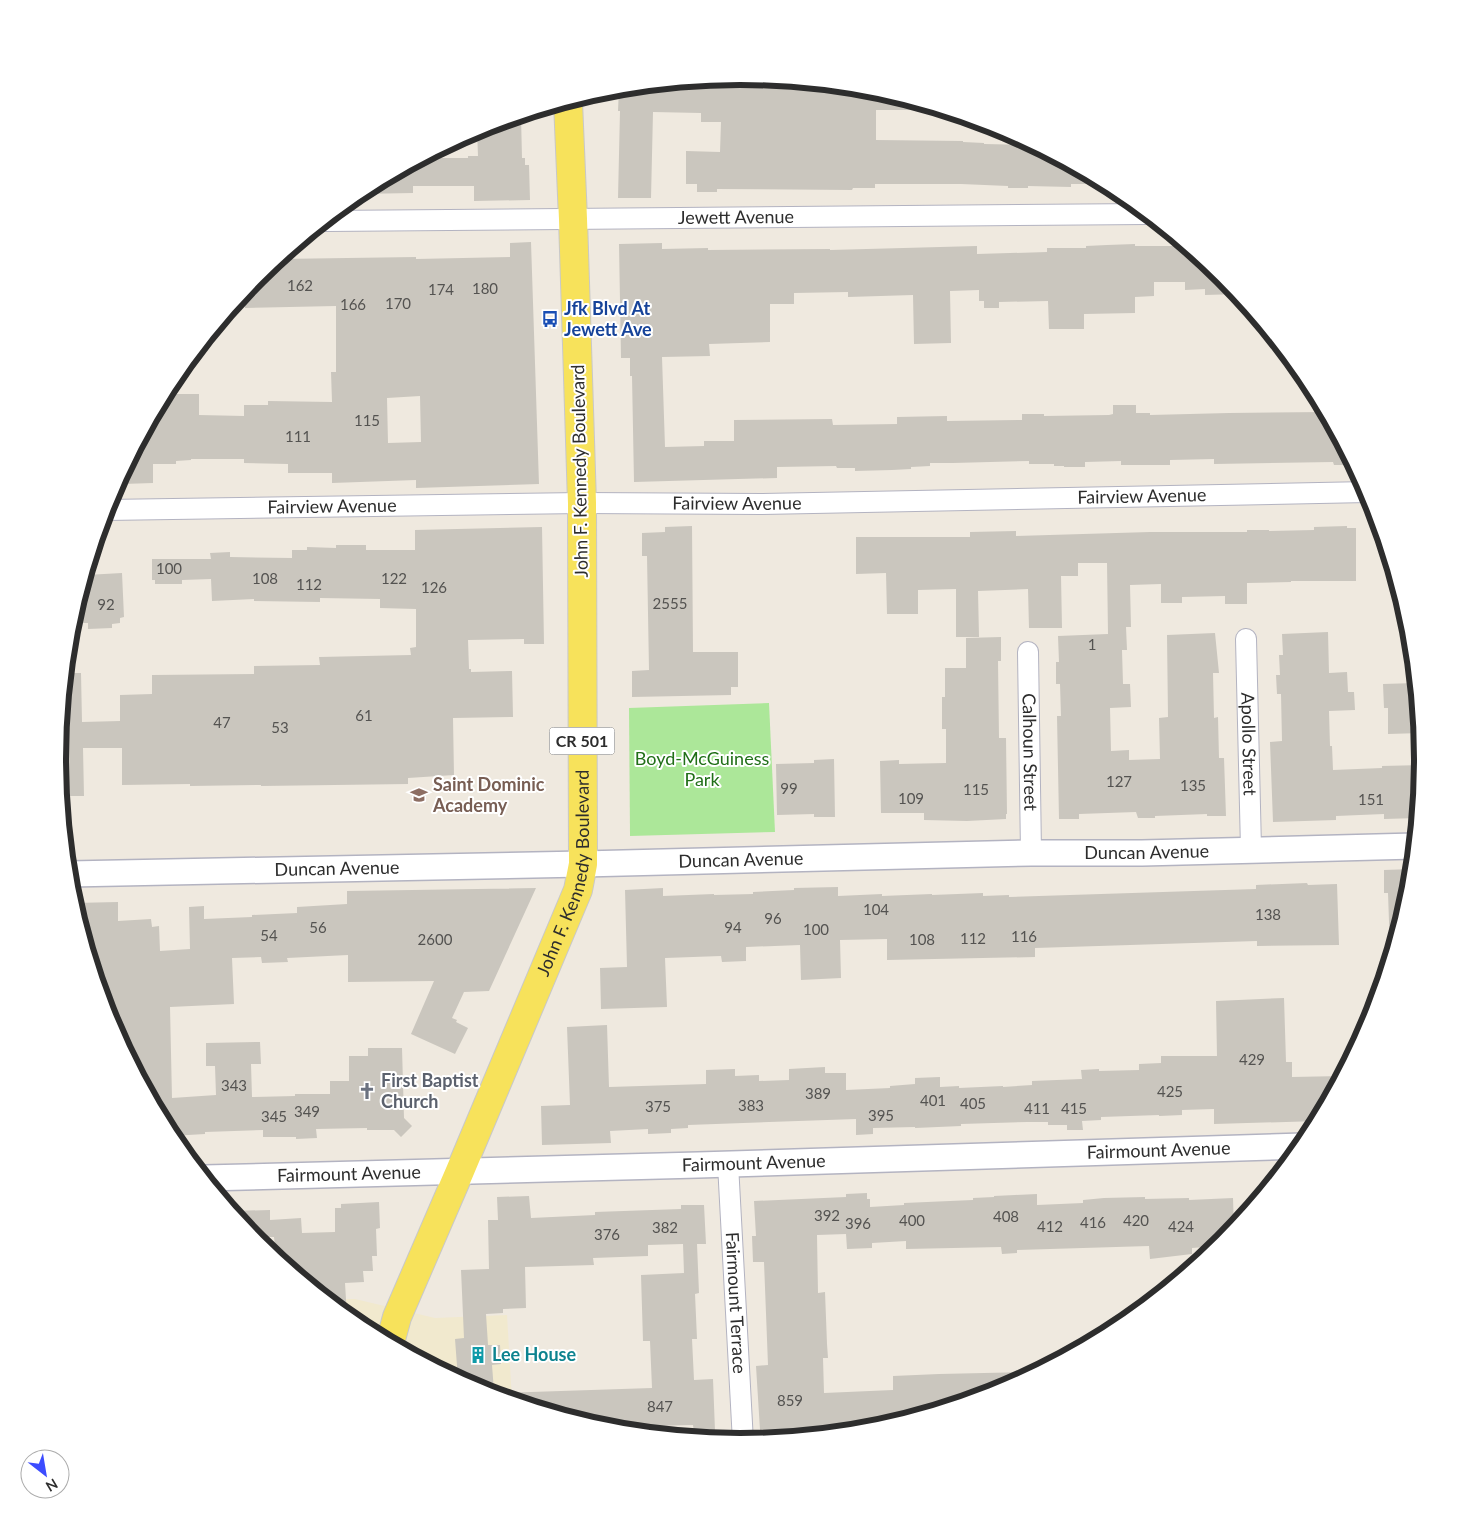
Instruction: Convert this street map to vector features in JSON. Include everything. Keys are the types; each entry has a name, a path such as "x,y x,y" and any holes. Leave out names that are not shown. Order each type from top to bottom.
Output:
{"main road":[{"name":"John F. Kennedy Boulevard","path":"392,1336 396,1317 460,1171 578,890 583,864 582,503 568,107"}],"street":[{"name":"Jewett Avenue","path":"336,221 1136,214"},
{"name":"Fairview Avenue","path":"115,510 582,503 762,504 1359,492"},
{"name":"Apollo Street","path":"1246,639 1251,850"},
{"name":"Calhoun Street","path":"1028,652 1031,853"},
{"name":"Duncan Avenue","path":"76,874 1409,846"},
{"name":"Fairmount Avenue","path":"212,1178 1292,1146"},
{"name":"Fairmount Terrace","path":"728,1164 743,1434"}],"shaded area":[{"path":"337,1299 355,1299 435,1318 507,1315 512,1393 442,1364 403,1343"}],"green space":[{"name":"Boyd-McGuiness Park","path":"769,703 775,832 630,836 629,708"}],"building":[{"path":"740,85 829,91 872,98 921,110 876,110 876,140 963,141 984,144 1016,145 1039,155 1091,184 1071,184 1071,187 1028,186 1028,188 1008,188 1008,186 961,184 875,184 875,188 853,188 852,190 717,189 717,192 697,192 697,184 686,184 686,151 720,152 721,122 701,122 701,113 653,112 651,198 618,198 620,111 618,111 619,96 652,91"},
{"path":"521,122 522,158 525,158 525,165 529,165 530,200 474,201 474,186 413,186 413,193 375,194 436,158 468,158 468,156 478,156 477,139"},
{"path":"531,242 539,484 416,488 416,480 332,483 332,473 288,473 288,464 244,463 244,459 191,459 176,461 176,464 153,464 153,483 126,484 157,422 174,394 199,394 199,415 244,416 244,405 268,405 268,401 332,402 331,372 336,372 336,306 245,308 245,306 242,306 290,259 510,257 510,243","holes":["420,396 421,442 388,443 387,398"]},
{"path":"662,243 662,249 708,248 708,250 830,250 977,246 977,254 1047,252 1047,248 1086,248 1086,246 1107,245 1176,246 1228,294 1205,295 1205,289 1185,290 1185,282 1154,282 1154,296 1135,297 1135,313 1084,314 1084,329 1049,329 1048,301 999,302 999,308 984,308 984,301 979,301 979,290 950,291 951,343 914,344 913,295 848,297 848,292 794,293 794,304 770,304 770,342 709,344 710,356 662,357 665,447 704,446 704,441 734,441 734,420 832,419 833,425 897,424 897,417 947,416 947,421 1022,420 1022,414 1044,414 1044,416 1109,415 1113,414 1113,405 1136,405 1136,413 1150,413 1150,415 1318,412 1347,465 1334,465 1333,462 1214,464 1214,459 1170,460 1170,465 1121,465 1121,461 1085,462 1085,467 1029,464 1029,461 930,463 930,466 911,467 911,469 855,471 855,468 837,468 836,466 777,467 777,478 634,482 632,376 630,376 630,358 621,358 619,244"},
{"path":"692,526 693,652 738,652 738,687 731,687 731,695 632,697 632,671 649,670 647,556 642,556 642,533 665,532 665,527"},
{"path":"1347,526 1347,528 1356,528 1356,581 1247,583 1247,604 1225,604 1225,596 1182,597 1182,603 1161,603 1161,584 1130,585 1131,627 1126,627 1127,650 1122,650 1123,684 1130,684 1131,707 1110,708 1111,751 1129,750 1129,760 1160,759 1159,718 1168,717 1167,635 1215,633 1219,673 1213,673 1214,718 1218,717 1219,758 1224,758 1226,816 1207,816 1207,814 1138,818 1136,812 1079,814 1079,819 1059,819 1057,716 1061,716 1060,684 1056,684 1056,662 1059,662 1058,636 1108,634 1107,563 1078,563 1078,576 1061,576 1062,628 1029,628 1028,589 978,591 979,637 956,637 956,589 918,590 918,614 887,614 886,573 856,574 856,537 970,537 970,532 1016,531 1016,536 1150,532 1247,532 1247,530 1314,530 1314,527"},
{"path":"542,527 544,644 524,644 524,639 468,640 469,669 471,669 471,672 512,671 513,717 453,718 454,775 408,778 408,784 122,785 122,748 83,748 84,796 68,796 66,760 72,673 81,673 82,722 120,721 120,695 152,694 152,675 254,674 254,666 320,665 319,657 411,655 410,648 416,647 416,609 380,608 380,599 320,598 320,602 254,601 254,599 212,601 211,579 182,580 182,584 155,584 155,580 152,580 152,559 211,559 210,553 230,552 230,557 292,558 292,550 307,550 307,547 336,548 336,545 366,545 366,550 415,550 415,530"},
{"path":"122,573 124,617 120,618 120,623 112,624 112,628 88,629 88,623 80,623 92,575"},
{"path":"1328,632 1329,673 1347,672 1348,692 1354,692 1355,710 1329,711 1333,770 1415,765 1412,818 1384,819 1384,814 1336,816 1336,820 1273,822 1270,742 1282,741 1281,694 1277,694 1276,675 1280,675 1279,655 1283,655 1282,634"},
{"path":"1001,637 1001,661 998,661 999,738 1006,738 1006,819 967,821 924,820 924,813 881,813 880,761 899,760 899,764 946,763 946,729 942,729 942,697 945,697 945,668 966,668 966,638"},
{"path":"1410,683 1414,733 1388,734 1388,708 1384,708 1383,684"},
{"path":"834,759 835,817 814,817 814,814 777,815 776,764 814,763 814,760"},
{"path":"1406,869 1390,941 1388,893 1384,893 1384,870"},
{"path":"1307,883 1308,885 1337,884 1339,945 1257,946 1257,941 1035,948 1035,957 887,960 887,939 840,940 841,978 801,980 800,945 746,947 746,961 722,962 721,956 665,958 667,1007 601,1009 600,968 627,967 625,890 663,888 663,896 753,894 753,892 794,890 794,888 838,887 838,896 983,893 983,896 1009,895 1009,897 1256,889 1256,885"},
{"path":"536,888 489,991 464,992 452,1018 468,1028 455,1054 411,1034 434,981 348,982 348,955 287,958 288,962 262,963 261,957 232,958 234,1004 170,1007 172,1098 216,1095 215,1066 206,1066 206,1043 260,1042 261,1064 251,1064 252,1097 330,1094 330,1081 349,1081 349,1056 368,1056 368,1048 402,1048 404,1118 412,1126 401,1137 394,1130 367,1130 367,1128 316,1129 317,1138 296,1139 296,1137 263,1137 263,1130 205,1132 205,1134 181,1135 136,1058 118,1018 102,976 82,903 118,902 118,921 151,919 152,927 159,926 160,951 190,949 189,907 204,906 204,919 297,913 297,907 347,904 347,891"},
{"path":"1284,998 1286,1062 1292,1062 1292,1077 1335,1076 1309,1121 1214,1124 1214,1109 1182,1110 1182,1115 1101,1117 1101,1120 1082,1121 1083,1130 1067,1130 1067,1125 1048,1125 1048,1122 1027,1122 961,1124 961,1126 915,1128 873,1128 873,1134 856,1135 856,1119 688,1125 688,1128 671,1129 671,1133 648,1134 648,1129 610,1131 611,1143 542,1145 541,1106 570,1105 567,1027 607,1025 609,1087 706,1084 706,1070 735,1069 735,1076 759,1075 759,1081 789,1080 789,1069 825,1067 825,1073 846,1073 846,1090 890,1088 890,1086 915,1084 915,1078 940,1077 940,1087 1003,1087 1032,1085 1032,1081 1082,1079 1081,1070 1139,1070 1139,1064 1161,1063 1161,1056 1217,1056 1216,1001"},
{"path":"867,1193 867,1199 870,1199 870,1207 1037,1194 1037,1205 1083,1203 1083,1200 1104,1198 1189,1198 1189,1200 1233,1198 1234,1218 1205,1247 1192,1248 1192,1254 1150,1259 1149,1246 1017,1250 1017,1253 1002,1254 1001,1247 906,1249 906,1241 872,1243 872,1248 847,1249 846,1234 817,1235 818,1293 825,1292 828,1358 823,1358 824,1393 893,1390 893,1376 1021,1372 957,1398 915,1411 872,1421 830,1428 760,1430 756,1366 768,1365 764,1262 753,1262 752,1236 756,1236 754,1201 846,1197 846,1194"},
{"path":"529,1196 531,1218 595,1215 595,1212 681,1209 681,1205 704,1205 706,1244 697,1244 699,1293 695,1294 697,1339 692,1339 694,1380 713,1379 715,1431 694,1432 693,1425 649,1426 649,1428 609,1421 566,1411 510,1393 652,1388 650,1341 643,1341 641,1275 684,1273 683,1244 648,1245 648,1256 593,1258 594,1265 525,1267 526,1308 503,1309 503,1313 486,1314 488,1345 500,1345 501,1364 492,1365 494,1386 457,1371 455,1339 464,1338 461,1270 489,1269 488,1220 498,1220 497,1197"},
{"path":"379,1202 380,1228 376,1229 377,1256 372,1256 373,1271 363,1271 364,1282 345,1283 346,1306 296,1266 275,1246 274,1237 265,1237 240,1211 270,1210 270,1220 301,1218 302,1233 335,1232 335,1208 341,1208 341,1204"}],"place":[{"name":"Jfk Blvd At Jewett Ave","path":"550,319"},
{"name":"Saint Dominic Academy","path":"419,795"},
{"name":"First Baptist Church","path":"367,1091"},
{"name":"Lee House","path":"478,1355"}]}
